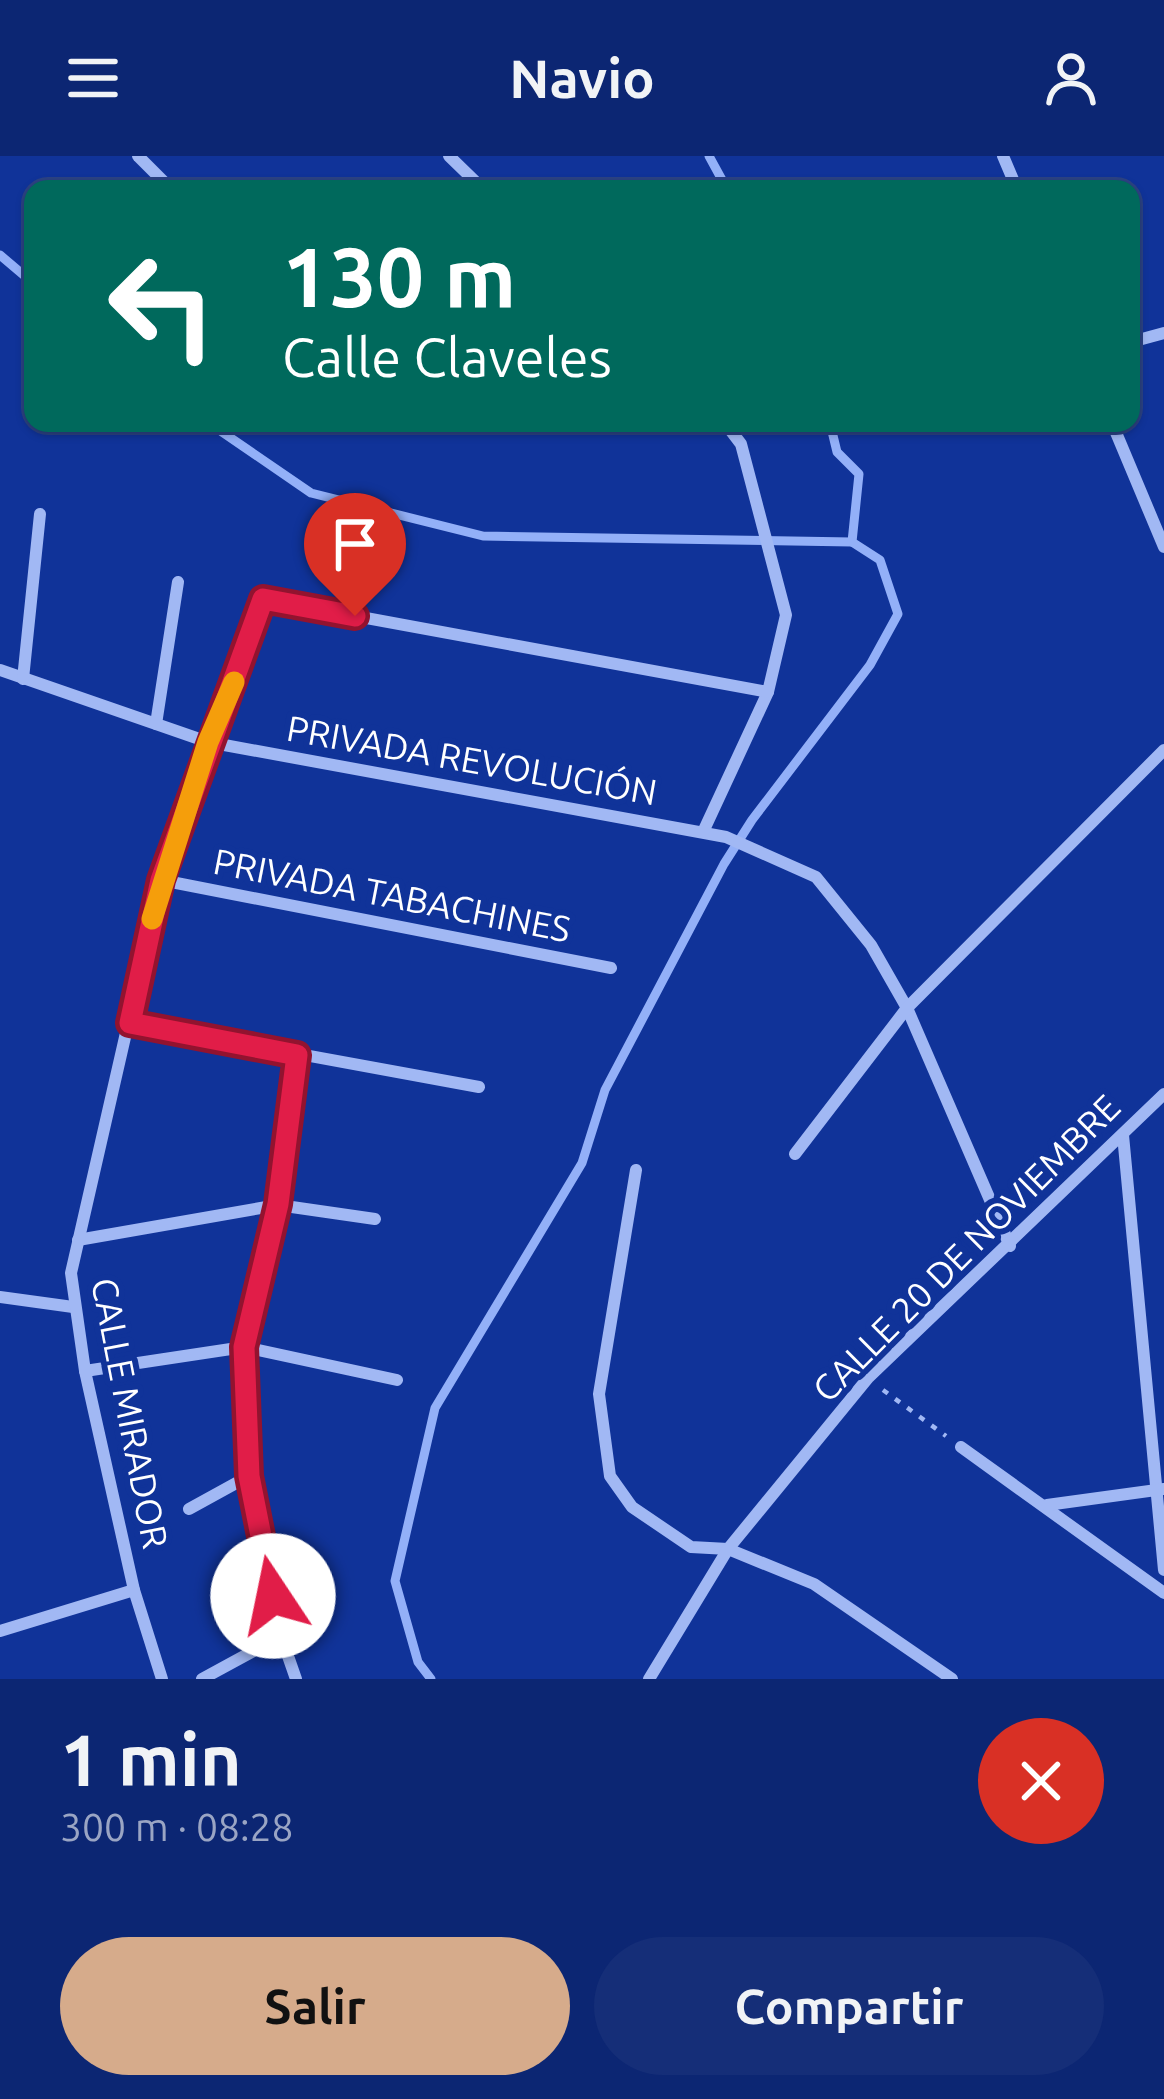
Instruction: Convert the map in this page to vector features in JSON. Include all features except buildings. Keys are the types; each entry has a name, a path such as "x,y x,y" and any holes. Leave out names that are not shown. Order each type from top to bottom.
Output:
{"street":[{"path":"138,156 162,180"},
{"path":"449,156 474,180"},
{"path":"703,832 768,692 786,616 741,444 732,432"},
{"path":"1116,432 1164,548"},
{"path":"23,680 40,514"},
{"path":"156,724 178,582"},
{"name":"CALLE MIRADOR","path":"162,1679 134,1590 85,1372 73,1306 78,1240 161,880 263,599 768,692"},
{"path":"0,670 208,742"},
{"name":"PRIVADA REVOLUCIÓN","path":"208,742 726,837 816,877 871,945 908,1008 1010,1246"},
{"path":"795,1154 908,1008 1164,750"},
{"name":"PRIVADA TABACHINES","path":"161,880 610,968"},
{"path":"130,1023 479,1088"},
{"path":"296,1679 281,1636 249,1476 244,1347 278,1204 297,1055"},
{"name":"CALLE 20 DE NOVIEMBRE","path":"649,1679 728,1549 868,1378 1163,1095"},
{"path":"1124,1135 1164,1570"},
{"path":"636,1170 599,1394 610,1476 632,1507 691,1547 728,1549 814,1584 952,1679"},
{"path":"78,1240 278,1204 375,1219"},
{"path":"0,1297 73,1306"},
{"path":"85,1372 244,1347 397,1380"},
{"path":"961,1447 1164,1593"},
{"path":"189,1509 249,1476"},
{"path":"1047,1505 1158,1490"},
{"path":"0,1631 134,1590"},
{"path":"202,1679 281,1636"}],"path":[{"path":"868,1378 961,1447"}],"waterway":[{"path":"709,156 722,180"},
{"path":"0,255 24,275"},
{"path":"222,432 311,493 483,536 852,542"},
{"path":"431,1679 418,1662 395,1581 435,1408 582,1163 605,1090 724,864 870,665 898,614 880,560 852,542 859,474 837,452 832,432"}],"slow traffic":[{"path":"152,919 208,742 234,682"}],"route":[{"path":"273,1596 249,1476 244,1347 272,1240 297,1055 130,1023 161,880 263,599 355,616"}]}
